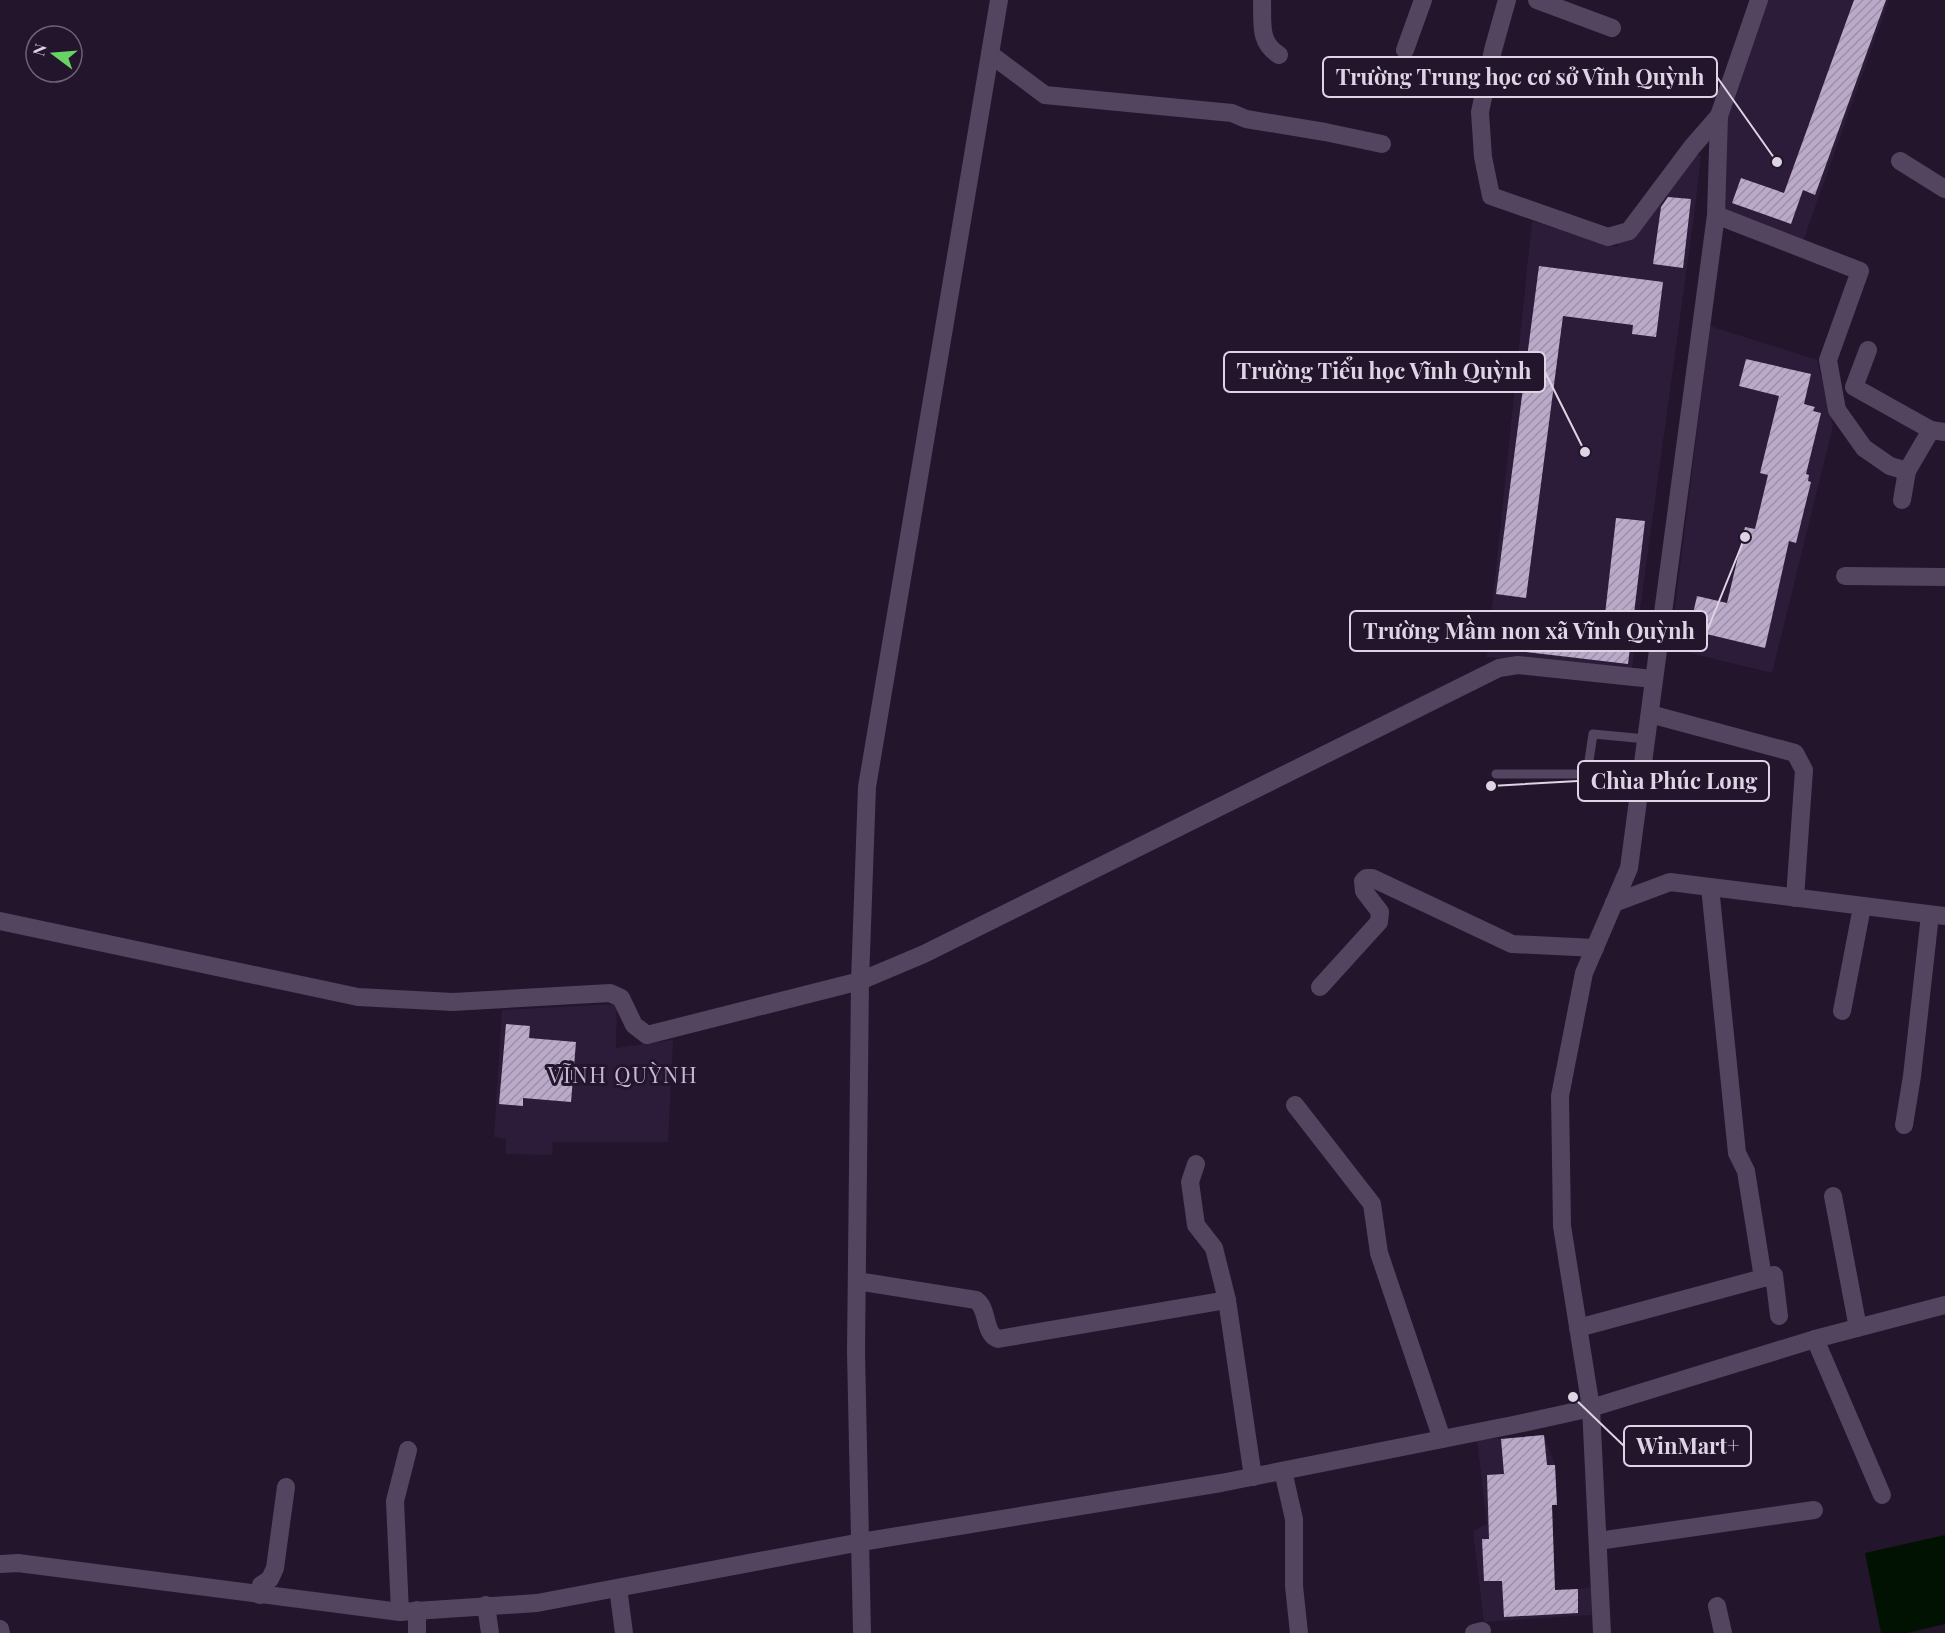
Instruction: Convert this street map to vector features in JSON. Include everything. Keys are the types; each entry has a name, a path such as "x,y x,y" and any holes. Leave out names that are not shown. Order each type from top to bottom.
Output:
{"street":[{"path":"862,1633 857,1281 860,981 867,787 999,0"},
{"path":"1262,0 1261,30 1266,44 1279,55"},
{"path":"1405,50 1423,0"},
{"path":"1537,0 1612,28"},
{"path":"1602,1633 1591,1408 1562,1226 1560,1096 1584,973 1629,868 1716,215 1719,116 1759,0"},
{"path":"1503,1 1480,111 1483,157 1491,196 1608,237 1629,231 1692,147 1719,116"},
{"path":"990,54 1045,95 1232,113 1246,119 1382,144"},
{"path":"1900,161 1945,189"},
{"path":"1716,215 1860,270 1828,360 1837,410 1864,448 1890,466 1907,471"},
{"path":"1868,350 1854,387 1938,431 1907,471 1902,500"},
{"path":"1845,576 1945,577"},
{"path":"0,921 358,997 453,1002 610,993 621,998 634,1025 647,1035 860,981 924,954 1086,876 1357,737 1499,668 1518,665 1653,679"},
{"path":"1650,714 1795,753 1804,770 1795,898"},
{"path":"1320,987 1379,922 1380,912 1364,891 1363,882 1366,878 1372,878 1512,944 1595,948"},
{"path":"1614,903 1670,882 1938,915 1904,1125"},
{"path":"1710,887 1737,1153 1746,1171 1763,1278"},
{"path":"1842,1011 1862,907"},
{"path":"1295,1105 1372,1204 1379,1253 1442,1439"},
{"path":"1196,1164 1190,1182 1197,1225 1214,1248 1227,1300 1253,1477"},
{"path":"1833,1196 1858,1328"},
{"path":"1578,1328 1774,1275 1779,1316"},
{"path":"857,1281 976,1300 982,1305 991,1334 998,1339 1227,1300"},
{"path":"0,1564 18,1563 260,1595 408,1611 537,1603 861,1542 1253,1477 1591,1408 1815,1339 1945,1305"},
{"path":"1815,1339 1882,1495"},
{"path":"408,1450 395,1501 408,1611 417,1633"},
{"path":"1283,1471 1293,1519 1294,1586 1299,1633"},
{"path":"260,1595 261,1585 270,1579 275,1568 286,1487"},
{"path":"1598,1541 1814,1510"},
{"path":"618,1588 624,1633"},
{"path":"486,1605 490,1633"},
{"path":"1717,1606 1723,1633"}],"lane":[{"path":"1496,774 1587,774 1593,734 1646,739"}],"shaded area":[{"path":"1768,0 1889,0 1802,244 1721,211 1727,114"},
{"path":"1696,153 1701,156 1695,208 1632,668 1487,657 1532,221 1616,247"},
{"path":"1710,326 1817,360 1833,426 1772,673 1670,648"},
{"path":"617,1004 616,1048 673,1040 668,1142 553,1142 552,1155 506,1154 506,1139 494,1137 502,1010"},
{"path":"1544,1435 1555,1465 1557,1505 1552,1505 1555,1590 1591,1588 1592,1615 1484,1622 1473,1531 1487,1524 1477,1440"},
{"path":"1945,1535 1945,1624 1907,1633 1881,1633 1865,1553"}],"building":[{"path":"1854,0 1886,0 1815,195 1803,190 1791,224 1732,203 1741,178 1784,193"},
{"path":"1668,197 1691,199 1683,268 1653,264 1661,207"},
{"path":"1539,266 1663,282 1656,337 1632,334 1633,325 1563,316 1526,598 1496,594"},
{"path":"1746,359 1811,374 1804,404 1815,407 1813,411 1821,413 1806,474 1809,475 1808,481 1811,482 1796,543 1789,541 1765,648 1698,632 1701,621 1692,618 1697,596 1727,603 1745,527 1755,529 1768,475 1760,473 1779,396 1739,386"},
{"path":"1616,518 1645,521 1628,664 1526,652 1530,623 1603,632"},
{"path":"506,1024 530,1026 529,1038 576,1042 571,1102 523,1098 523,1106 499,1104"},
{"path":"1544,1435 1547,1465 1555,1465 1557,1505 1552,1505 1555,1590 1578,1589 1578,1613 1504,1617 1502,1581 1484,1581 1482,1539 1489,1539 1487,1475 1504,1474 1501,1439"}],"place":[{"name":"Trường Trung học cơ sở Vĩnh Quỳnh","path":"1777,162"},
{"name":"Trường Tiểu học Vĩnh Quỳnh","path":"1585,452"},
{"name":"Trường Mầm non xã Vĩnh Quỳnh","path":"1745,537"},
{"name":"Chùa Phúc Long","path":"1491,786"},
{"name":"WinMart+","path":"1573,1397"}],"district":[{"name":"VĨNH QUỲNH","path":"623,1075"}]}
